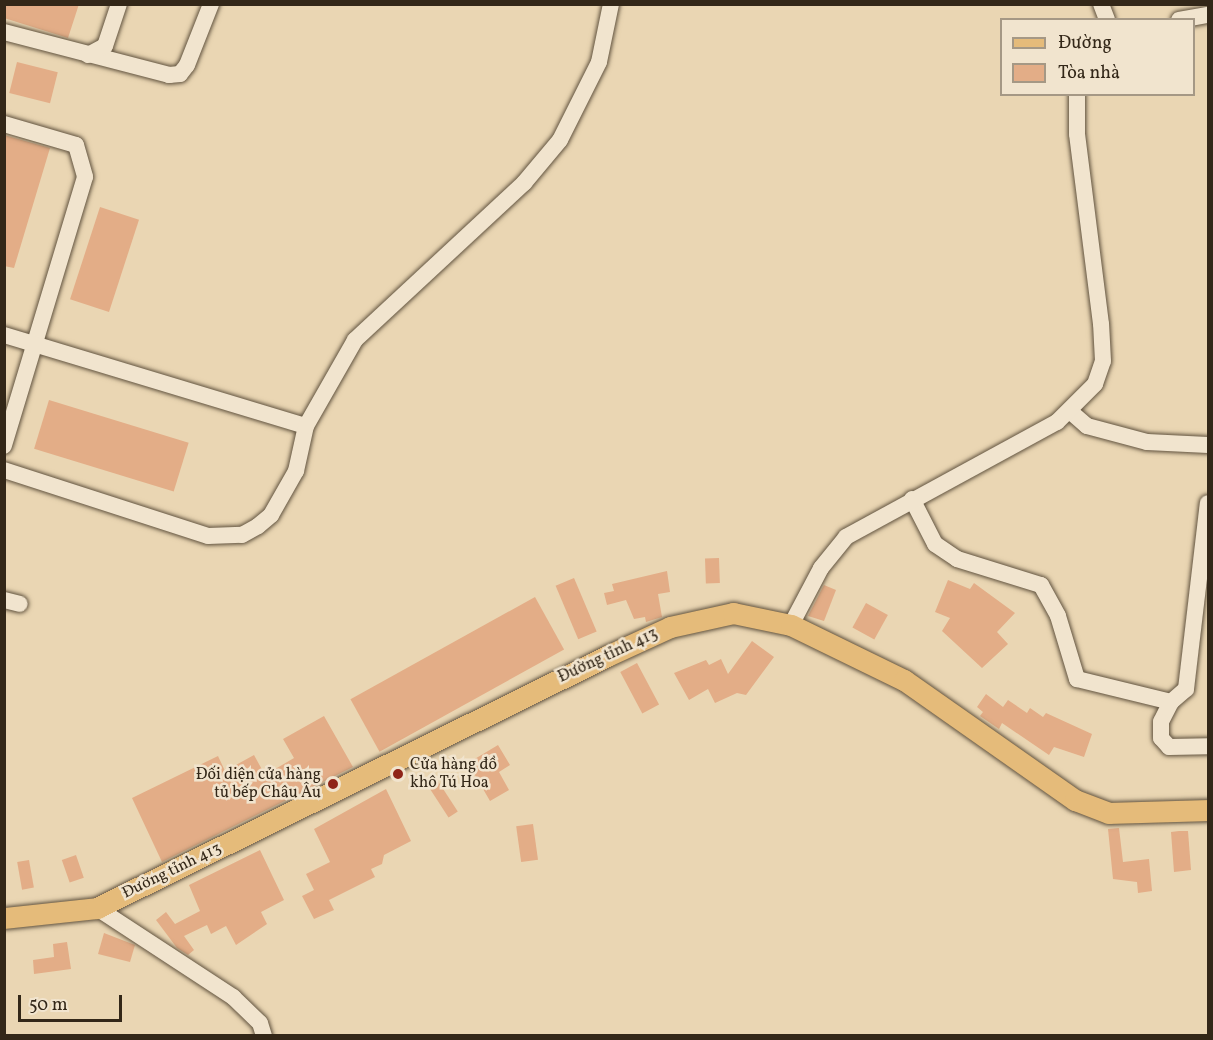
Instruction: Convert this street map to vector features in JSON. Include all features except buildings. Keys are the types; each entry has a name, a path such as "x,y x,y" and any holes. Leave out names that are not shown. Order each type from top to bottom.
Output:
{"main road":[{"name":"Đường tỉnh 413","path":"4,918 97,908 670,627 733,613 791,626 904,680 1075,800 1109,813 1209,810"}],"street":[{"path":"88,55 105,46 119,4"},
{"path":"4,32 169,75 180,74 211,4"},
{"path":"4,470 208,536 242,535 271,515 296,471 306,426 327,385 368,325 524,183 560,140 599,62 611,4"},
{"path":"1191,18 1209,15"},
{"path":"791,626 821,568 846,537 1072,413 1095,384 1103,361 1077,96"},
{"path":"4,124 76,145 85,177 4,446"},
{"path":"6,339 33,344 306,426"},
{"path":"1072,413 1087,426 1146,442 1209,445"},
{"path":"912,499 935,544 957,559 1041,585 1058,616 1077,679 1171,702"},
{"path":"1209,503 1186,689 1171,702 1161,722 1161,738 1169,747 1209,746"},
{"path":"97,908 233,997 260,1023 264,1035"}],"place":[{"name":"Cửa hàng đồ khô Tú Hoa","path":"398,774"},
{"name":"Đối diện cửa hàng tủ bếp Châu Âu","path":"333,784"}]}
